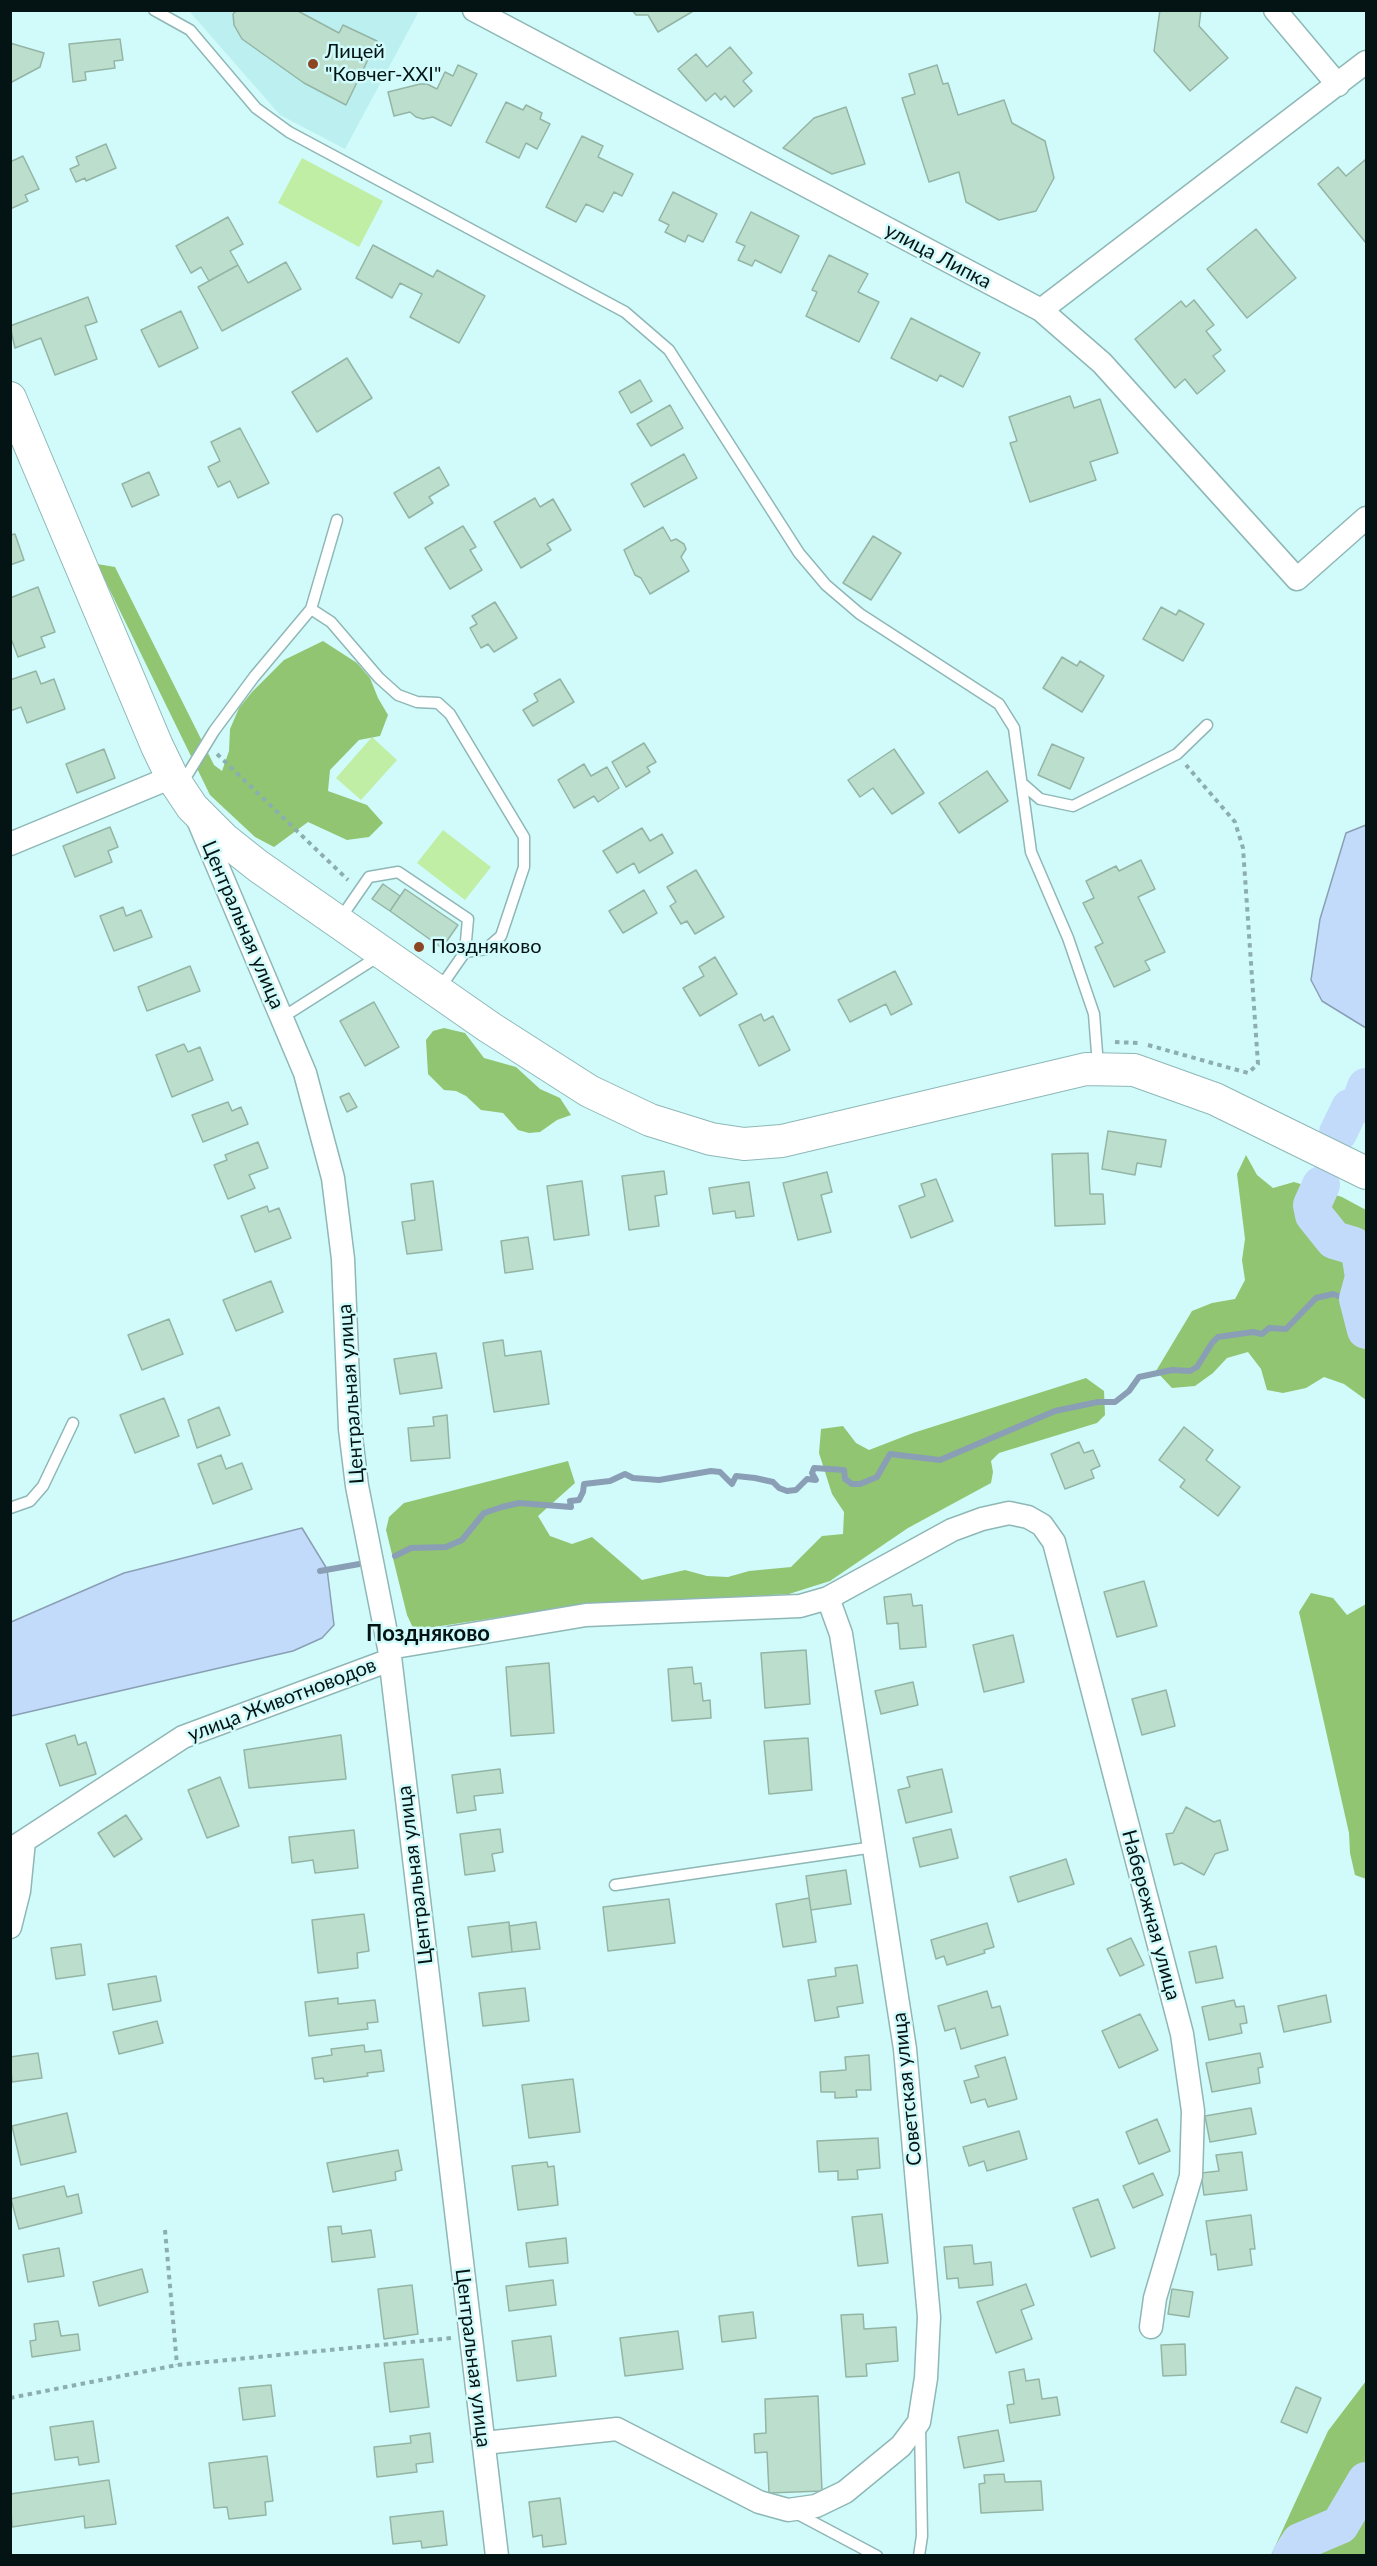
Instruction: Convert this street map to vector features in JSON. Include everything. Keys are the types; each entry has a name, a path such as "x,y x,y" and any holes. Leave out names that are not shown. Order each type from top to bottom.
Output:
{"street":[{"name":"улица Липка","path":"474,10 1041,310 1102,363 1297,579 1366,518"},
{"path":"1275,10 1338,85"},
{"path":"1041,310 1366,62"},
{"name":"Центральная улица","path":"10,398 283,1017 305,1073 333,1178 343,1258 351,1440 357,1486 389,1654 497,2556"},
{"path":"10,844 182,790 224,839 258,866 438,991 590,1091 650,1120 711,1139 744,1144 782,1141 1086,1069 1098,1057 1215,1098 1366,1173"},
{"name":"улица Животноводов","path":"10,1927 19,1891 17,1845 183,1737 389,1654 586,1615 800,1606 828,1598 952,1530 1009,1514 1028,1517"},
{"name":"Набережная улица","path":"1028,1517 1042,1525 1054,1542 1184,2045 1193,2110 1191,2176 1155,2298 1151,2327"},
{"name":"Советская улица","path":"788,2510 816,2506 845,2492 901,2446 919,2422 926,2378 928,2317 904,2049 841,1634 828,1598"},
{"path":"484,2442 617,2429 759,2502 788,2510"}],"lane":[{"path":"154,10 190,30 256,108 289,132 625,312 669,350 799,553 826,585 860,614 999,704 1014,728 1024,785 1031,852 1068,938 1094,1014 1098,1057"},
{"path":"182,790 207,744 254,677 311,609 337,520"},
{"path":"311,609 331,622 378,678 398,695 417,702 438,703 450,714 524,837 524,867 501,936 486,949 465,952"},
{"path":"1024,785 1040,800 1073,806 1177,754 1207,724"},
{"path":"338,922 369,877 398,872 468,919 465,952 438,991"},
{"path":"283,1017 384,953"},
{"path":"10,1508 30,1501 43,1486 74,1423"},
{"path":"615,1885 874,1847"},
{"path":"919,2422 922,2536 919,2556"},
{"path":"788,2510 877,2556"}],"path":[{"path":"207,744 360,891"},
{"path":"1098,1057 1127,1040 1248,1073 1258,1064 1243,848 1235,822 1177,754"},
{"path":"165,2230 177,2365"},
{"path":"10,2398 177,2365 470,2335"}],"shaded area":[{"name":"Лицей \"Ковчег-XXI\"","path":"414,10 418,13 345,149 280,115 189,11"},
{"path":"1366,825 1366,1028 1322,1001 1311,980 1320,919 1346,833"},
{"path":"302,1528 327,1569 334,1625 322,1638 293,1651 11,1716 11,1622 124,1573"}],"green space":[{"path":"302,158 383,201 359,247 278,203"},
{"path":"97,564 115,567 214,765 222,771 229,751 230,729 239,708 284,660 323,641 357,663 370,678 388,715 380,736 359,740 330,770 328,791 367,805 383,823 369,837 347,840 308,822 274,847 255,837 210,795"},
{"path":"372,737 397,760 361,800 336,778"},
{"path":"443,830 491,867 465,900 417,863"},
{"path":"444,1028 465,1033 484,1058 516,1067 540,1089 560,1098 571,1115 557,1120 540,1132 529,1133 518,1130 503,1113 481,1110 466,1096 456,1091 444,1090 428,1074 426,1040 433,1031"},
{"path":"1246,1155 1257,1175 1273,1188 1294,1182 1342,1197 1366,1210 1366,1400 1344,1384 1324,1377 1306,1388 1283,1393 1267,1390 1261,1369 1248,1352 1227,1358 1213,1373 1195,1386 1172,1388 1156,1371 1192,1311 1212,1303 1235,1299 1245,1280 1242,1260 1245,1239 1237,1174"},
{"path":"1086,1378 1104,1391 1105,1415 1097,1423 999,1453 991,1461 993,1472 991,1483 908,1528 830,1581 789,1594 581,1605 414,1630 407,1615 386,1530 389,1517 404,1503 568,1461 575,1483 538,1516 550,1536 572,1544 592,1537 642,1580 685,1570 707,1576 728,1577 749,1571 791,1567 822,1536 843,1534 844,1512 832,1494 819,1453 821,1429 843,1426 856,1443 869,1450 913,1433"},
{"path":"1311,1593 1333,1598 1347,1615 1366,1604 1366,1879 1355,1875 1350,1853 1349,1833 1299,1612"},
{"path":"1366,2381 1366,2555 1271,2555 1328,2431"}],"building":[{"path":"237,10 296,10 339,33 343,25 377,41 346,105 304,83 242,39 234,25 233,14"},
{"path":"632,10 695,10 658,32 648,15 636,15"},
{"path":"1160,10 1201,10 1199,26 1228,58 1190,91 1154,51"},
{"path":"120,39 123,60 114,61 115,68 85,72 86,80 73,82 69,44"},
{"path":"10,43 44,53 40,67 10,83"},
{"path":"730,47 752,73 743,81 752,91 734,107 725,96 721,100 715,93 706,101 678,69 696,54 707,67"},
{"path":"458,65 477,74 451,126 433,117 423,119 416,117 410,112 394,116 388,92 420,84 427,84 437,89 445,72 453,76"},
{"path":"937,65 943,84 948,83 958,115 1004,100 1012,123 1045,141 1054,178 1036,211 999,220 966,202 959,172 929,182 902,98 915,94 909,74"},
{"path":"506,102 523,110 526,105 542,113 540,119 550,124 537,149 526,143 519,158 486,142"},
{"path":"846,107 865,164 832,174 783,148 814,118"},
{"path":"582,136 603,146 598,157 633,174 622,196 614,192 603,212 586,204 576,222 546,207"},
{"path":"106,144 116,168 86,181 85,178 76,182 70,169 79,165 76,157"},
{"path":"23,156 39,189 25,195 28,201 10,209 10,162"},
{"path":"1365,160 1366,243 1318,184 1338,167 1346,176"},
{"path":"673,192 717,214 703,242 688,235 685,242 665,232 669,225 659,220"},
{"path":"751,212 799,236 781,273 755,260 752,266 738,260 745,246 736,242"},
{"path":"228,217 243,244 230,251 238,265 209,281 201,267 191,273 176,246"},
{"path":"1256,229 1296,278 1247,318 1207,269"},
{"path":"373,245 433,277 437,270 485,296 459,343 410,317 422,294 400,283 392,298 356,278"},
{"path":"829,255 868,274 858,292 879,302 859,342 806,316 817,292 812,290"},
{"path":"286,262 301,289 222,331 198,287 238,265 248,283"},
{"path":"88,297 97,322 85,326 97,359 55,375 41,338 15,348 10,326"},
{"path":"1194,300 1214,325 1206,331 1221,350 1213,356 1225,371 1197,394 1185,379 1175,388 1135,339 1181,301 1186,307"},
{"path":"181,311 198,348 159,367 141,330"},
{"path":"911,318 980,353 963,387 940,375 937,381 891,358"},
{"path":"347,358 372,398 317,432 292,392"},
{"path":"640,380 652,401 631,413 619,392"},
{"path":"1070,396 1074,408 1100,399 1118,453 1090,462 1096,480 1030,502 1010,443 1017,441 1009,417"},
{"path":"670,405 683,428 651,446 637,424"},
{"path":"240,428 269,483 238,498 230,481 218,487 208,467 220,461 211,442"},
{"path":"684,454 697,478 644,507 631,484"},
{"path":"439,467 449,485 429,497 433,503 409,518 394,493"},
{"path":"149,472 159,495 132,507 122,484"},
{"path":"535,498 540,507 553,499 571,530 547,544 551,550 521,568 494,522"},
{"path":"463,526 476,547 470,550 482,570 450,589 425,548"},
{"path":"663,527 671,541 676,539 684,544 686,549 681,557 689,571 650,594 641,578 635,575 624,550"},
{"path":"15,534 24,560 10,565 10,535"},
{"path":"873,536 901,553 871,600 843,583"},
{"path":"38,587 55,632 41,637 45,647 18,657 10,636 10,598"},
{"path":"495,602 517,638 494,652 488,644 481,648 470,628 477,624 472,616"},
{"path":"1161,607 1176,615 1179,610 1204,624 1183,661 1143,639"},
{"path":"1062,657 1077,666 1080,661 1104,676 1082,712 1043,688"},
{"path":"36,671 41,684 54,679 65,709 27,723 21,707 10,711 10,680"},
{"path":"560,679 574,702 533,726 523,710 538,701 534,694"},
{"path":"644,743 656,762 647,767 650,772 626,787 612,762"},
{"path":"1052,744 1084,758 1070,789 1038,775"},
{"path":"104,749 115,778 77,793 66,764"},
{"path":"894,749 924,793 892,814 873,788 860,797 848,780"},
{"path":"584,764 591,776 607,767 619,788 598,802 594,796 574,808 558,780"},
{"path":"987,771 1008,801 959,833 939,803"},
{"path":"110,827 118,847 108,851 112,862 75,877 63,846"},
{"path":"642,828 650,841 662,834 673,853 639,873 634,863 617,873 603,851"},
{"path":"1141,860 1155,889 1138,897 1165,952 1145,961 1150,970 1114,987 1095,947 1103,943 1083,903 1094,898 1086,881 1116,866 1119,871"},
{"path":"696,870 724,917 695,934 687,921 681,924 670,906 676,902 667,887"},
{"path":"383,884 400,896 390,911 372,899"},
{"path":"405,889 458,925 442,948 390,911"},
{"path":"644,890 657,913 623,933 609,911"},
{"path":"123,907 126,916 141,910 152,937 114,951 100,916"},
{"path":"715,957 737,994 700,1016 683,988 704,976 699,967"},
{"path":"190,966 200,991 147,1011 138,987"},
{"path":"895,971 912,1004 891,1015 886,1004 850,1022 838,1000"},
{"path":"374,1002 399,1047 365,1066 340,1021"},
{"path":"761,1014 764,1021 773,1016 790,1050 759,1066 739,1025"},
{"path":"184,1044 188,1052 200,1047 213,1080 172,1097 156,1055"},
{"path":"349,1093 357,1107 347,1112 340,1097"},
{"path":"228,1102 232,1111 241,1107 248,1124 203,1142 192,1115"},
{"path":"1108,1131 1166,1140 1161,1167 1137,1163 1135,1175 1102,1169"},
{"path":"258,1142 268,1168 249,1175 255,1188 228,1199 214,1165 227,1160 225,1155"},
{"path":"1088,1153 1090,1194 1103,1194 1105,1224 1055,1226 1052,1154"},
{"path":"664,1171 667,1194 655,1196 659,1226 629,1230 622,1176"},
{"path":"827,1172 832,1192 821,1195 831,1232 798,1240 783,1183"},
{"path":"936,1179 953,1221 911,1238 899,1206 925,1196 921,1184"},
{"path":"433,1181 442,1250 407,1254 402,1222 415,1220 411,1184"},
{"path":"582,1181 589,1235 554,1240 547,1186"},
{"path":"749,1182 754,1216 736,1218 735,1211 713,1214 709,1188"},
{"path":"267,1206 269,1212 279,1208 291,1238 255,1252 241,1216"},
{"path":"528,1237 533,1269 505,1273 501,1241"},
{"path":"271,1281 283,1312 236,1331 223,1300"},
{"path":"169,1319 183,1354 142,1370 128,1335"},
{"path":"503,1340 505,1356 541,1351 549,1404 494,1412 483,1343"},
{"path":"436,1353 442,1388 400,1394 394,1359"},
{"path":"164,1398 179,1436 135,1453 120,1415"},
{"path":"219,1407 230,1435 197,1448 188,1420"},
{"path":"447,1415 450,1458 411,1461 408,1428 434,1426 433,1417"},
{"path":"1184,1427 1213,1450 1206,1460 1240,1487 1218,1516 1180,1487 1185,1480 1159,1460"},
{"path":"1079,1442 1084,1453 1093,1450 1100,1466 1091,1470 1094,1478 1065,1489 1051,1454"},
{"path":"221,1455 226,1469 242,1463 252,1489 213,1504 198,1464"},
{"path":"1144,1581 1157,1626 1117,1637 1104,1592"},
{"path":"911,1594 913,1606 922,1605 926,1647 900,1649 898,1623 887,1624 884,1597"},
{"path":"1013,1635 1024,1682 984,1692 973,1645"},
{"path":"806,1650 810,1704 765,1708 761,1653"},
{"path":"549,1663 554,1733 511,1736 506,1667"},
{"path":"692,1667 694,1684 701,1683 703,1701 710,1700 711,1718 672,1721 668,1669"},
{"path":"913,1682 918,1705 881,1714 875,1691"},
{"path":"1166,1690 1175,1726 1142,1735 1132,1699"},
{"path":"75,1735 78,1745 86,1742 96,1774 60,1786 46,1744"},
{"path":"341,1735 346,1779 249,1788 244,1750"},
{"path":"808,1738 812,1790 769,1794 764,1741"},
{"path":"500,1769 503,1793 474,1796 476,1810 457,1813 452,1775"},
{"path":"942,1769 952,1812 906,1823 898,1790 910,1787 907,1777"},
{"path":"220,1777 239,1826 207,1838 188,1790"},
{"path":"1186,1807 1214,1822 1220,1820 1228,1850 1215,1854 1204,1875 1182,1863 1174,1865 1166,1834 1173,1833"},
{"path":"126,1815 142,1839 114,1857 98,1833"},
{"path":"500,1829 503,1852 492,1854 495,1871 465,1875 460,1834"},
{"path":"951,1829 958,1858 920,1867 913,1838"},
{"path":"354,1830 358,1868 315,1873 313,1860 292,1863 289,1837"},
{"path":"1066,1859 1074,1884 1018,1902 1010,1877"},
{"path":"846,1870 851,1904 811,1910 806,1876"},
{"path":"809,1898 816,1942 783,1947 776,1904"},
{"path":"669,1899 675,1943 608,1951 603,1907"},
{"path":"364,1914 369,1951 357,1953 358,1968 318,1973 312,1920"},
{"path":"509,1922 512,1952 472,1957 468,1927"},
{"path":"536,1922 540,1949 512,1952 509,1926"},
{"path":"987,1923 994,1947 984,1950 985,1953 947,1965 944,1956 936,1959 931,1940"},
{"path":"1131,1938 1144,1965 1120,1976 1107,1949"},
{"path":"81,1944 85,1975 56,1979 51,1948"},
{"path":"1216,1946 1223,1978 1196,1983 1189,1952"},
{"path":"857,1965 863,2003 837,2007 839,2017 815,2021 808,1980 836,1976 835,1968"},
{"path":"156,1976 161,2001 113,2010 108,1984"},
{"path":"525,1988 529,2021 483,2026 479,1993"},
{"path":"987,1991 992,2008 1000,2006 1008,2035 961,2049 955,2028 945,2031 938,2006"},
{"path":"1326,1995 1331,2022 1284,2032 1278,2006"},
{"path":"338,1998 338,2004 375,2000 378,2022 367,2023 368,2029 309,2036 305,2002"},
{"path":"1234,2000 1236,2007 1244,2006 1247,2023 1240,2024 1242,2033 1209,2040 1202,2007"},
{"path":"1140,2014 1158,2050 1119,2068 1102,2031"},
{"path":"157,2021 163,2043 119,2054 113,2032"},
{"path":"364,2045 365,2052 381,2050 384,2071 367,2073 368,2076 324,2082 323,2078 315,2079 312,2058 332,2055 331,2049"},
{"path":"38,2053 42,2078 12,2082 10,2057"},
{"path":"1260,2053 1263,2067 1258,2068 1260,2083 1212,2092 1206,2063"},
{"path":"869,2055 871,2090 856,2090 857,2097 835,2098 835,2092 821,2092 820,2072 846,2070 845,2057"},
{"path":"1005,2057 1017,2099 988,2107 985,2099 971,2103 964,2081 979,2077 975,2066"},
{"path":"573,2079 580,2132 529,2138 522,2085"},
{"path":"1251,2108 1256,2134 1210,2142 1205,2116"},
{"path":"67,2113 76,2152 21,2165 12,2126"},
{"path":"1157,2119 1170,2151 1139,2164 1126,2132"},
{"path":"1019,2131 1027,2159 987,2171 984,2161 969,2166 963,2147"},
{"path":"878,2138 880,2168 857,2170 858,2179 838,2180 838,2171 819,2172 817,2141"},
{"path":"398,2150 402,2170 395,2172 396,2180 333,2192 327,2163"},
{"path":"1242,2152 1247,2190 1204,2195 1201,2173 1219,2171 1216,2155"},
{"path":"547,2162 548,2167 554,2166 558,2205 518,2210 512,2166"},
{"path":"1153,2173 1163,2195 1133,2208 1123,2186"},
{"path":"64,2186 67,2197 78,2194 82,2213 19,2229 11,2199"},
{"path":"1098,2199 1115,2248 1091,2257 1073,2208"},
{"path":"882,2214 888,2263 858,2266 852,2217"},
{"path":"1251,2215 1255,2249 1250,2249 1252,2265 1218,2270 1216,2254 1211,2255 1206,2221"},
{"path":"341,2226 342,2234 371,2230 375,2257 332,2262 328,2227"},
{"path":"566,2238 568,2263 529,2267 526,2243"},
{"path":"972,2245 974,2264 991,2262 993,2285 959,2288 958,2278 947,2279 944,2247"},
{"path":"59,2248 64,2276 28,2282 23,2255"},
{"path":"142,2269 148,2292 99,2306 93,2282"},
{"path":"553,2280 556,2305 509,2311 506,2286"},
{"path":"1026,2284 1034,2305 1021,2310 1032,2339 996,2353 977,2302"},
{"path":"412,2285 418,2334 384,2339 378,2289"},
{"path":"1172,2289 1193,2292 1189,2317 1168,2314"},
{"path":"753,2312 756,2338 722,2342 719,2316"},
{"path":"863,2314 864,2329 896,2327 898,2361 866,2364 867,2376 846,2377 841,2315"},
{"path":"58,2321 61,2336 78,2334 80,2350 32,2357 30,2341 36,2340 34,2324"},
{"path":"678,2331 683,2369 625,2376 620,2338"},
{"path":"551,2336 556,2376 517,2381 512,2341"},
{"path":"1185,2344 1186,2375 1163,2376 1161,2345"},
{"path":"423,2359 429,2407 390,2412 384,2363"},
{"path":"1024,2369 1026,2381 1039,2379 1042,2399 1057,2397 1060,2415 1010,2423 1007,2405 1014,2404 1009,2372"},
{"path":"271,2385 275,2416 243,2420 239,2388"},
{"path":"1296,2387 1321,2398 1307,2433 1281,2422"},
{"path":"818,2396 822,2491 769,2493 767,2452 755,2453 754,2434 766,2433 765,2399"},
{"path":"93,2421 99,2462 79,2465 78,2457 55,2460 50,2427"},
{"path":"998,2430 1004,2461 964,2468 958,2437"},
{"path":"430,2433 433,2462 416,2464 417,2472 377,2477 374,2447 411,2443 410,2436"},
{"path":"267,2456 273,2501 265,2502 266,2515 229,2519 227,2507 214,2508 209,2463"},
{"path":"1004,2474 1005,2482 1041,2481 1043,2510 981,2513 979,2484 985,2483 984,2475"},
{"path":"109,2480 116,2524 85,2528 84,2516 12,2527 10,2494"},
{"path":"560,2498 566,2544 543,2547 542,2535 533,2537 529,2502"},
{"path":"443,2511 447,2545 422,2548 421,2541 393,2544 390,2517"}],"waterway":[{"path":"1338,1133 1350,1108 1360,1104 1366,1087"},
{"path":"1321,1185 1312,1205 1314,1215 1334,1240 1354,1246 1360,1252 1364,1277 1358,1299 1366,1330"},
{"path":"395,1556 411,1548 446,1547 462,1540 484,1513 502,1507 519,1503 571,1507 570,1501 579,1500 584,1484 610,1481 625,1474 633,1478 659,1480 711,1471 720,1472 732,1484 736,1476 755,1478 773,1482 779,1488 787,1491 796,1490 807,1479 816,1480 812,1473 814,1468 844,1470 845,1479 852,1484 860,1484 877,1477 890,1454 940,1460 1055,1411 1098,1402 1115,1402 1129,1391 1139,1377 1172,1370 1190,1371 1197,1367 1218,1337 1253,1332 1262,1334 1269,1328 1286,1329 1316,1298 1333,1294 1350,1300 1358,1299"},
{"path":"320,1571 365,1563"},
{"path":"1291,2556 1300,2542 1340,2525 1366,2481"}],"place":[{"name":"Лицей \"Ковчег-XXI\"","path":"313,64"},
{"name":"Поздняково","path":"419,947"}],"district":[{"name":"Поздняково","path":"428,1634"}]}
